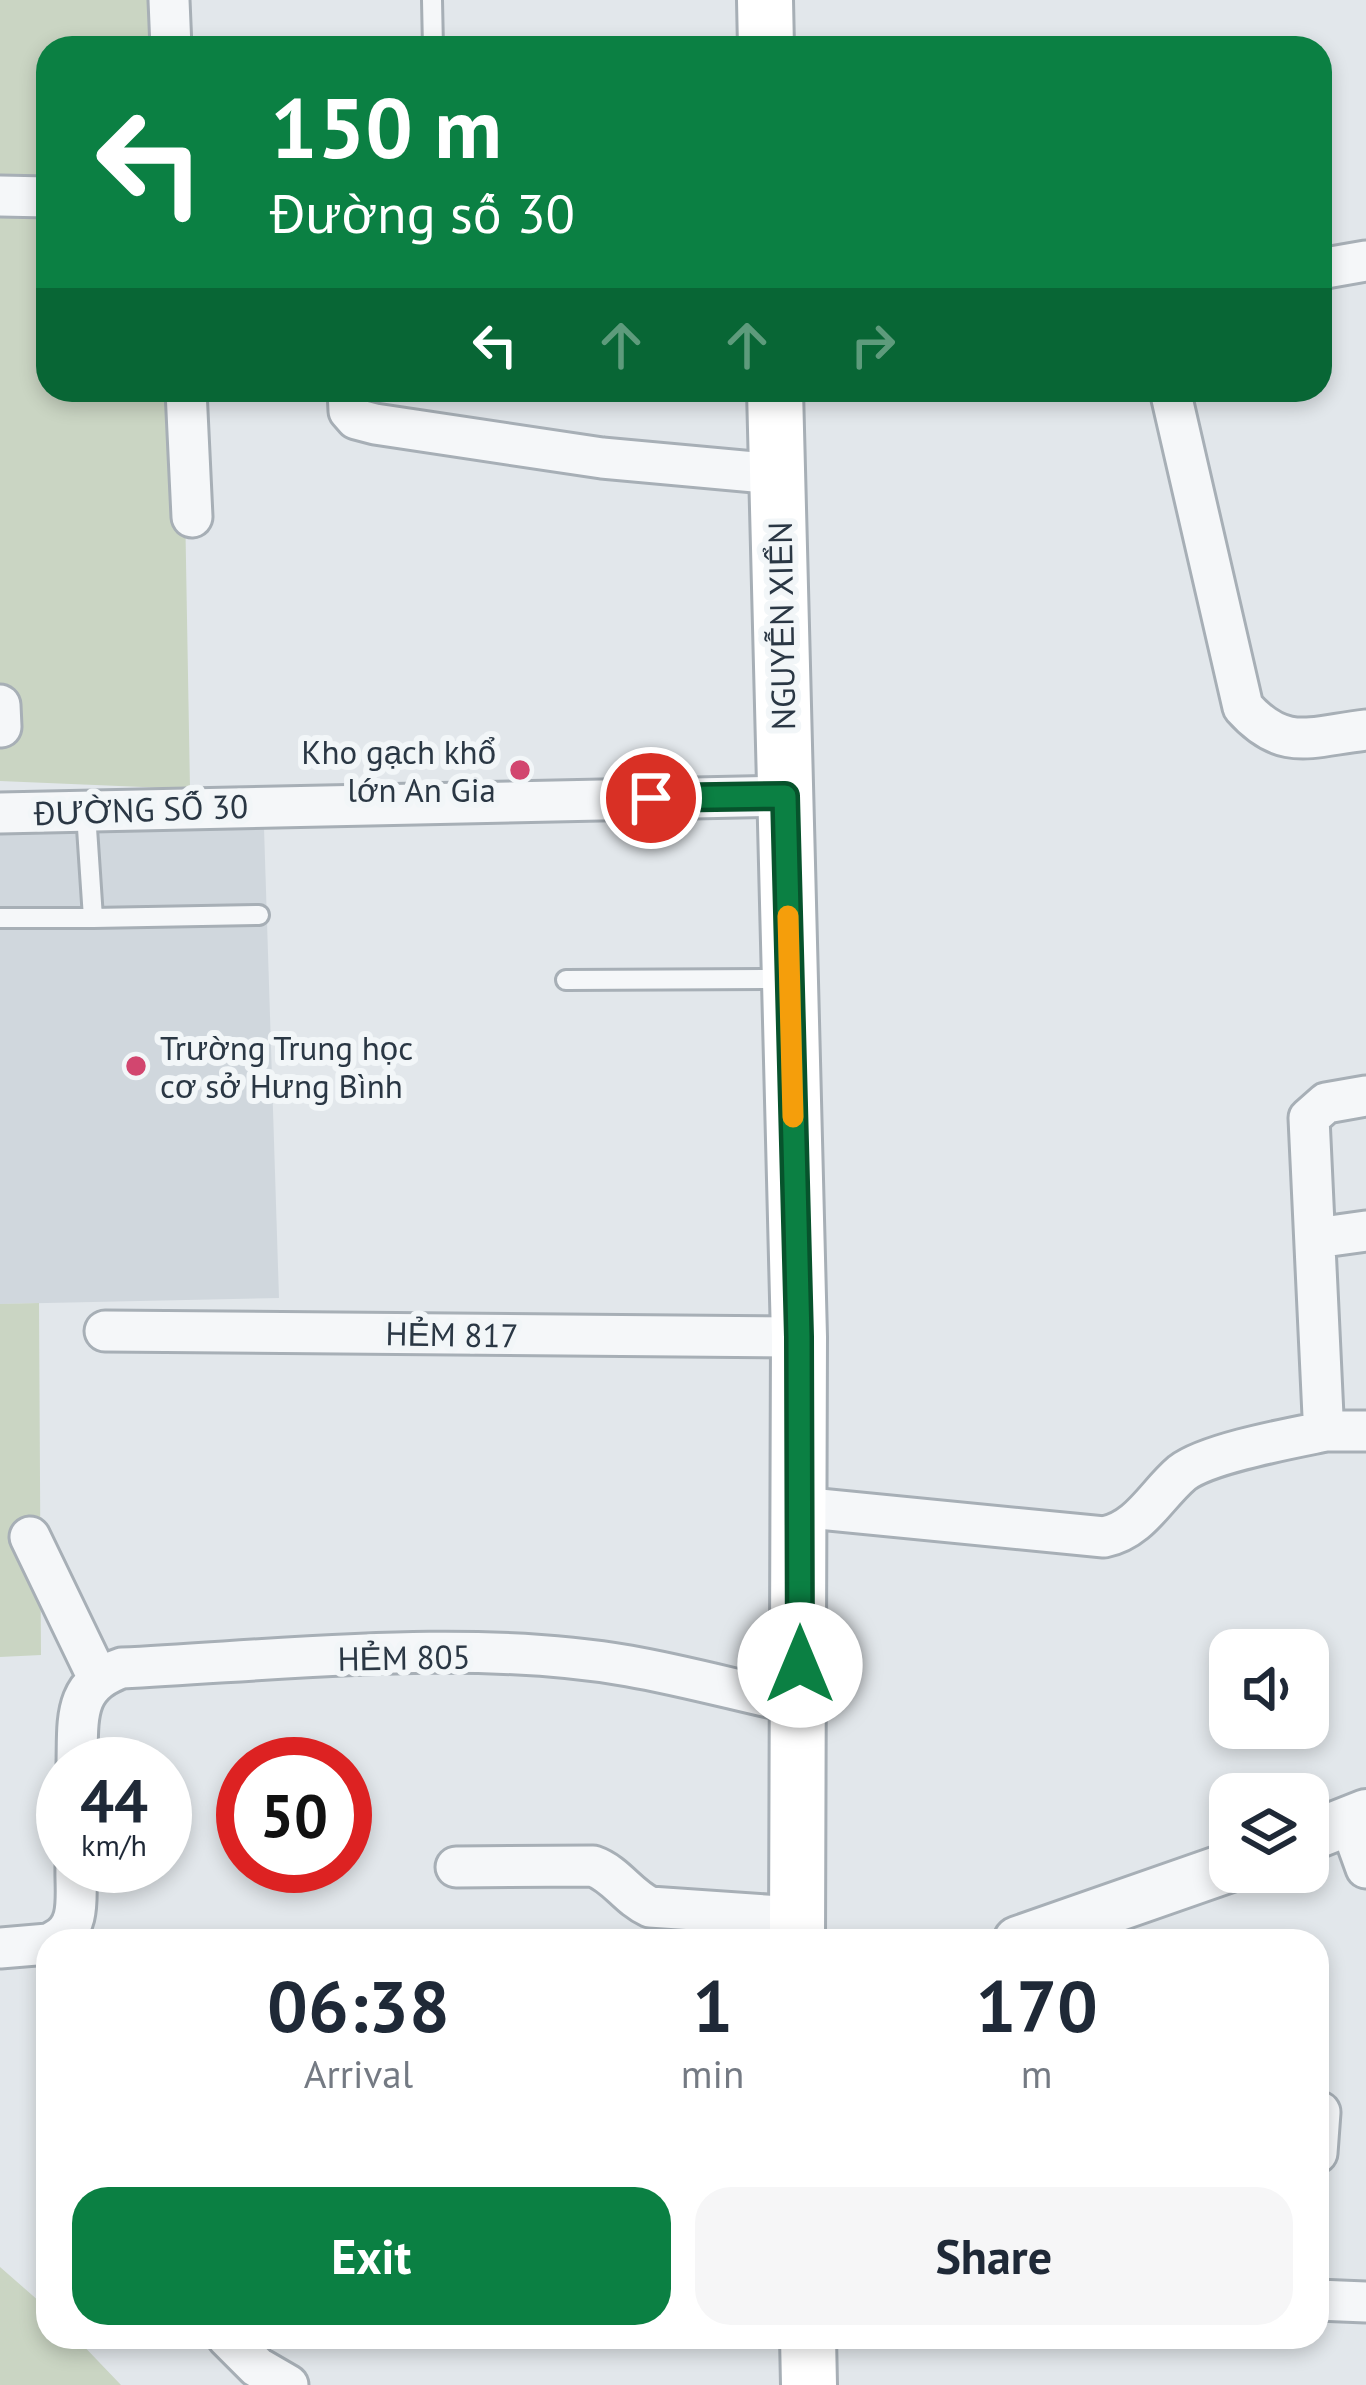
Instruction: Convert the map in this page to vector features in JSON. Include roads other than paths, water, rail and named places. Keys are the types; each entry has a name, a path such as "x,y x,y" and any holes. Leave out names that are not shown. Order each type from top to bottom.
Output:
{"main road":[{"path":"765,0 766,36"},
{"name":"NGUYỄN XIỂN","path":"775,402 799,1337 796,1929"},
{"path":"808,2349 809,2385"}],"street":[{"path":"169,0 170,36"},
{"path":"0,196 36,197"},
{"path":"1332,266 1366,261"},
{"path":"186,402 192,517"},
{"path":"349,402 356,419 375,424 602,458 777,474"},
{"path":"1173,402 1243,707 1262,729 1291,739 1366,730"},
{"path":"0,705 1,727"},
{"name":"ĐƯỜNG SỐ 30","path":"0,813 785,796"},
{"path":"1326,1431 1309,1118 1326,1103 1366,1096"},
{"path":"1316,1238 1366,1231"},
{"name":"HẺM 817","path":"105,1331 799,1337"},
{"path":"799,1507 1104,1537 1118,1534 1146,1512 1183,1472 1217,1458 1326,1431 1366,1432"},
{"path":"30,1537 97,1676 86,1691 78,1737"},
{"name":"HẺM 805","path":"97,1676 122,1668 386,1655 509,1655 626,1665 800,1704"},
{"path":"1341,1824 1366,1868"},
{"path":"456,1868 593,1867 635,1901 650,1907 796,1929"},
{"path":"1052,1929 1209,1874"},
{"path":"70,1929 75,1922 76,1893"},
{"path":"0,1948 36,1944"},
{"path":"1329,2300 1366,2302"},
{"path":"239,2349 257,2367 288,2385"}],"lane":[{"path":"432,0 432,36"},
{"path":"86,813 93,918"},
{"path":"0,918 259,915"},
{"path":"566,980 789,979"}],"place":[{"name":"Kho gạch khổ lớn An Gia","path":"520,770"},
{"name":"Trường Trung học cơ sở Hưng Bình","path":"136,1066"}]}
